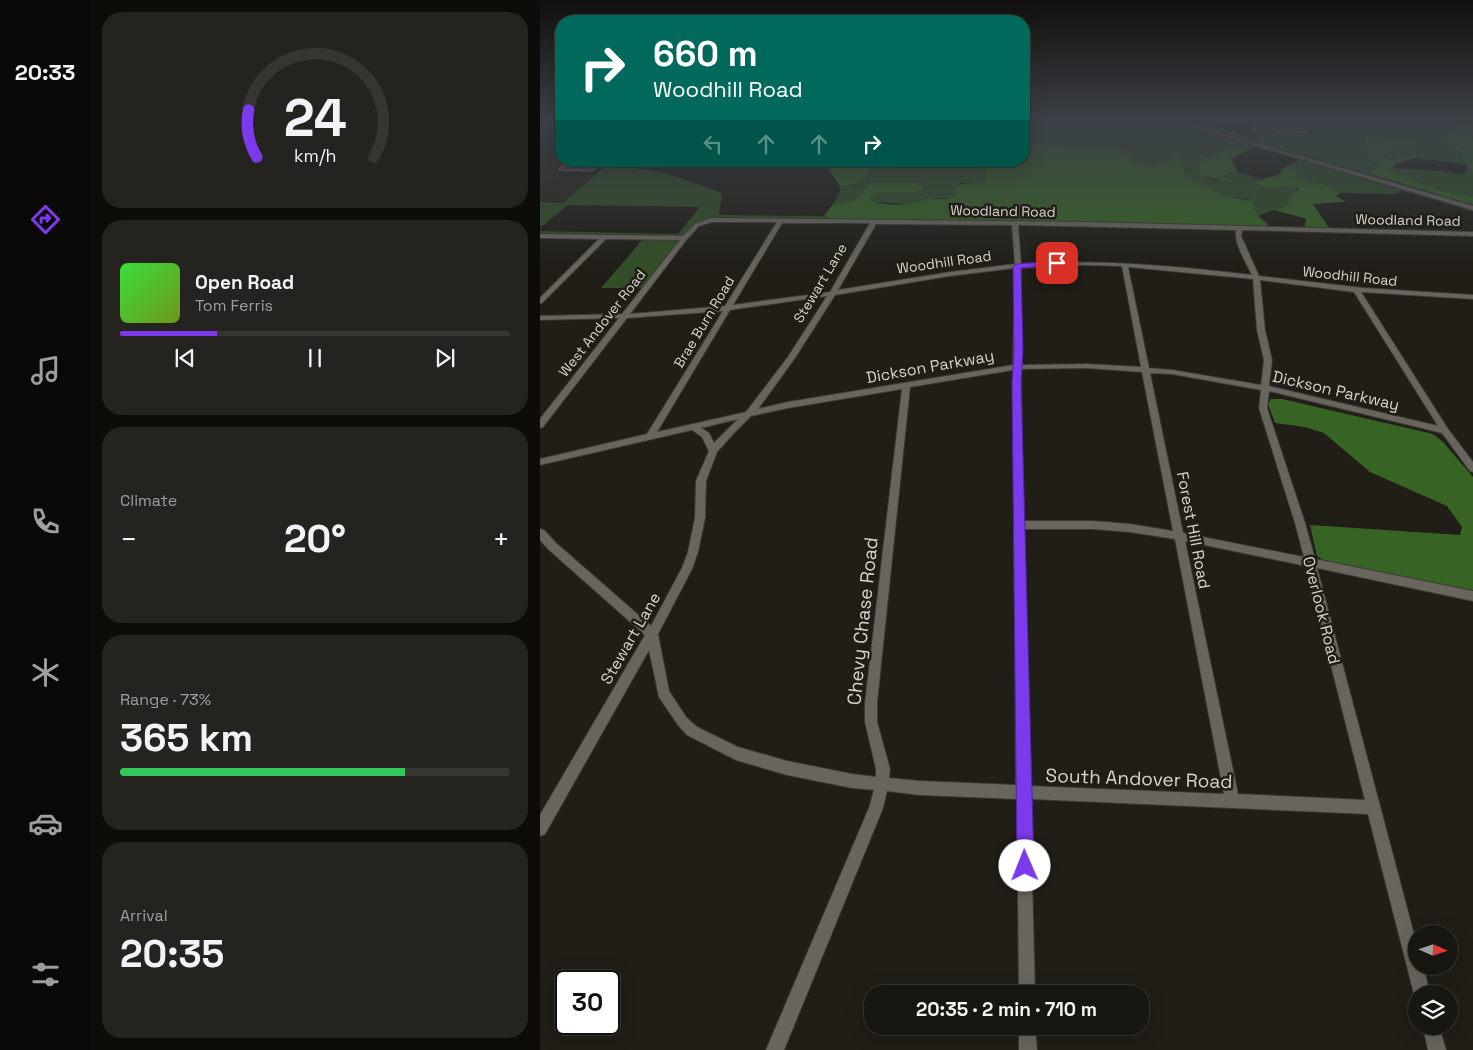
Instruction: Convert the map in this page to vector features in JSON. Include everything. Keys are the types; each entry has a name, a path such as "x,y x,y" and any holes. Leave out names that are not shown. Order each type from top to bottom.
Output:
{"street":[{"path":"1343,170 1473,208"},
{"name":"Woodland Road","path":"685,238 697,225 711,220 1015,223 1473,234"},
{"name":"Brae Burn Road","path":"650,437 781,220"},
{"name":"Stewart Lane","path":"541,823 680,583 693,552 700,518 701,481 713,451 730,430 760,401 794,354 834,293 874,221"},
{"path":"1015,223 1027,985"},
{"name":"Overlook Road","path":"1240,228 1238,236 1256,278 1261,330 1268,360 1263,408 1297,511 1309,564 1420,985"},
{"path":"540,236 685,238"},
{"path":"540,302 604,237"},
{"name":"West Andover Road","path":"540,424 685,238"},
{"name":"Woodhill Road","path":"540,318 624,316 726,309 834,293 926,276 1017,266 1066,263 1125,266 1256,278 1356,290 1473,297"},
{"name":"Forest Hill Road","path":"1125,266 1181,536 1232,800"},
{"path":"841,281 857,288"},
{"path":"1356,290 1445,431 1473,469"},
{"name":"Dickson Parkway","path":"540,462 747,414 1017,367 1087,366 1146,369 1265,388 1445,431"},
{"name":"Chevy Chase Road","path":"775,1050 866,834 882,785 883,769 871,722 871,703 906,385"},
{"path":"694,427 706,435 713,451"},
{"path":"1019,525 1114,526 1181,536 1309,564 1473,596"},
{"path":"540,533 552,546 652,634"},
{"name":"South Andover Road","path":"652,634 663,693 682,721 692,731 719,746 761,761 823,776 882,785 1024,793 1373,807"},
{"path":"1027,1035 1028,1050"},
{"path":"1433,1035 1437,1050"}],"shaded area":[{"path":"540,170 602,170 563,203 540,202"}],"green space":[{"path":"601,170 650,170 659,171 717,191 722,195 719,213 721,215 824,216 831,219 714,218 698,223 684,237 540,234 540,231 678,234 700,207 568,205 540,228 540,202 563,203"},
{"path":"829,170 870,170 868,174 857,183 839,185"},
{"path":"866,170 986,170 985,182 981,184 960,183 955,196 951,198 926,198 915,203 906,204 875,202 870,200 870,196 886,192 869,184 855,201 833,204 840,192 839,185 854,185"},
{"path":"986,170 1184,170 1185,176 1225,196 1252,201 1258,216 1268,224 1265,227 831,219 824,216 833,204 855,201 869,184 921,183 923,188 918,192 876,193 870,197 870,200 874,202 903,205 928,198 952,198 955,196 956,185 985,182"},
{"path":"1184,170 1199,170 1202,175 1209,178 1218,181 1234,182 1224,176 1238,172 1261,179 1256,184 1261,186 1289,186 1300,189 1289,195 1288,205 1258,216 1253,203 1248,199 1225,196 1185,176"},
{"path":"1199,170 1237,170 1238,172 1223,176 1235,181 1225,182 1202,175"},
{"path":"1282,170 1298,170 1301,171 1295,178 1330,186 1340,193 1336,196 1344,202 1313,204 1329,228 1308,228 1305,226 1306,219 1274,210 1288,205 1289,195 1299,190 1299,188 1266,187 1256,184 1257,181 1280,174"},
{"path":"1294,170 1338,170 1403,189 1396,194 1340,193 1330,186 1294,178 1300,173"},
{"path":"1346,170 1369,170 1369,173 1380,178 1473,205 1473,207"},
{"path":"1391,170 1392,173 1439,190 1473,197 1473,205 1370,174 1368,171"},
{"path":"1427,170 1464,175 1469,170 1473,174 1473,197 1416,183 1390,171"},
{"path":"643,239 681,240 643,288 601,288"},
{"path":"1271,399 1282,399 1433,434 1443,442 1473,477 1473,591 1326,562 1317,556 1310,525 1460,535 1462,527 1447,506 1370,472 1324,433 1305,427 1275,423 1268,404"}],"building":[{"path":"558,170 593,170 592,171"}],"route":[{"path":"1025,866 1016,383 1018,358 1017,266 1057,263"}]}
